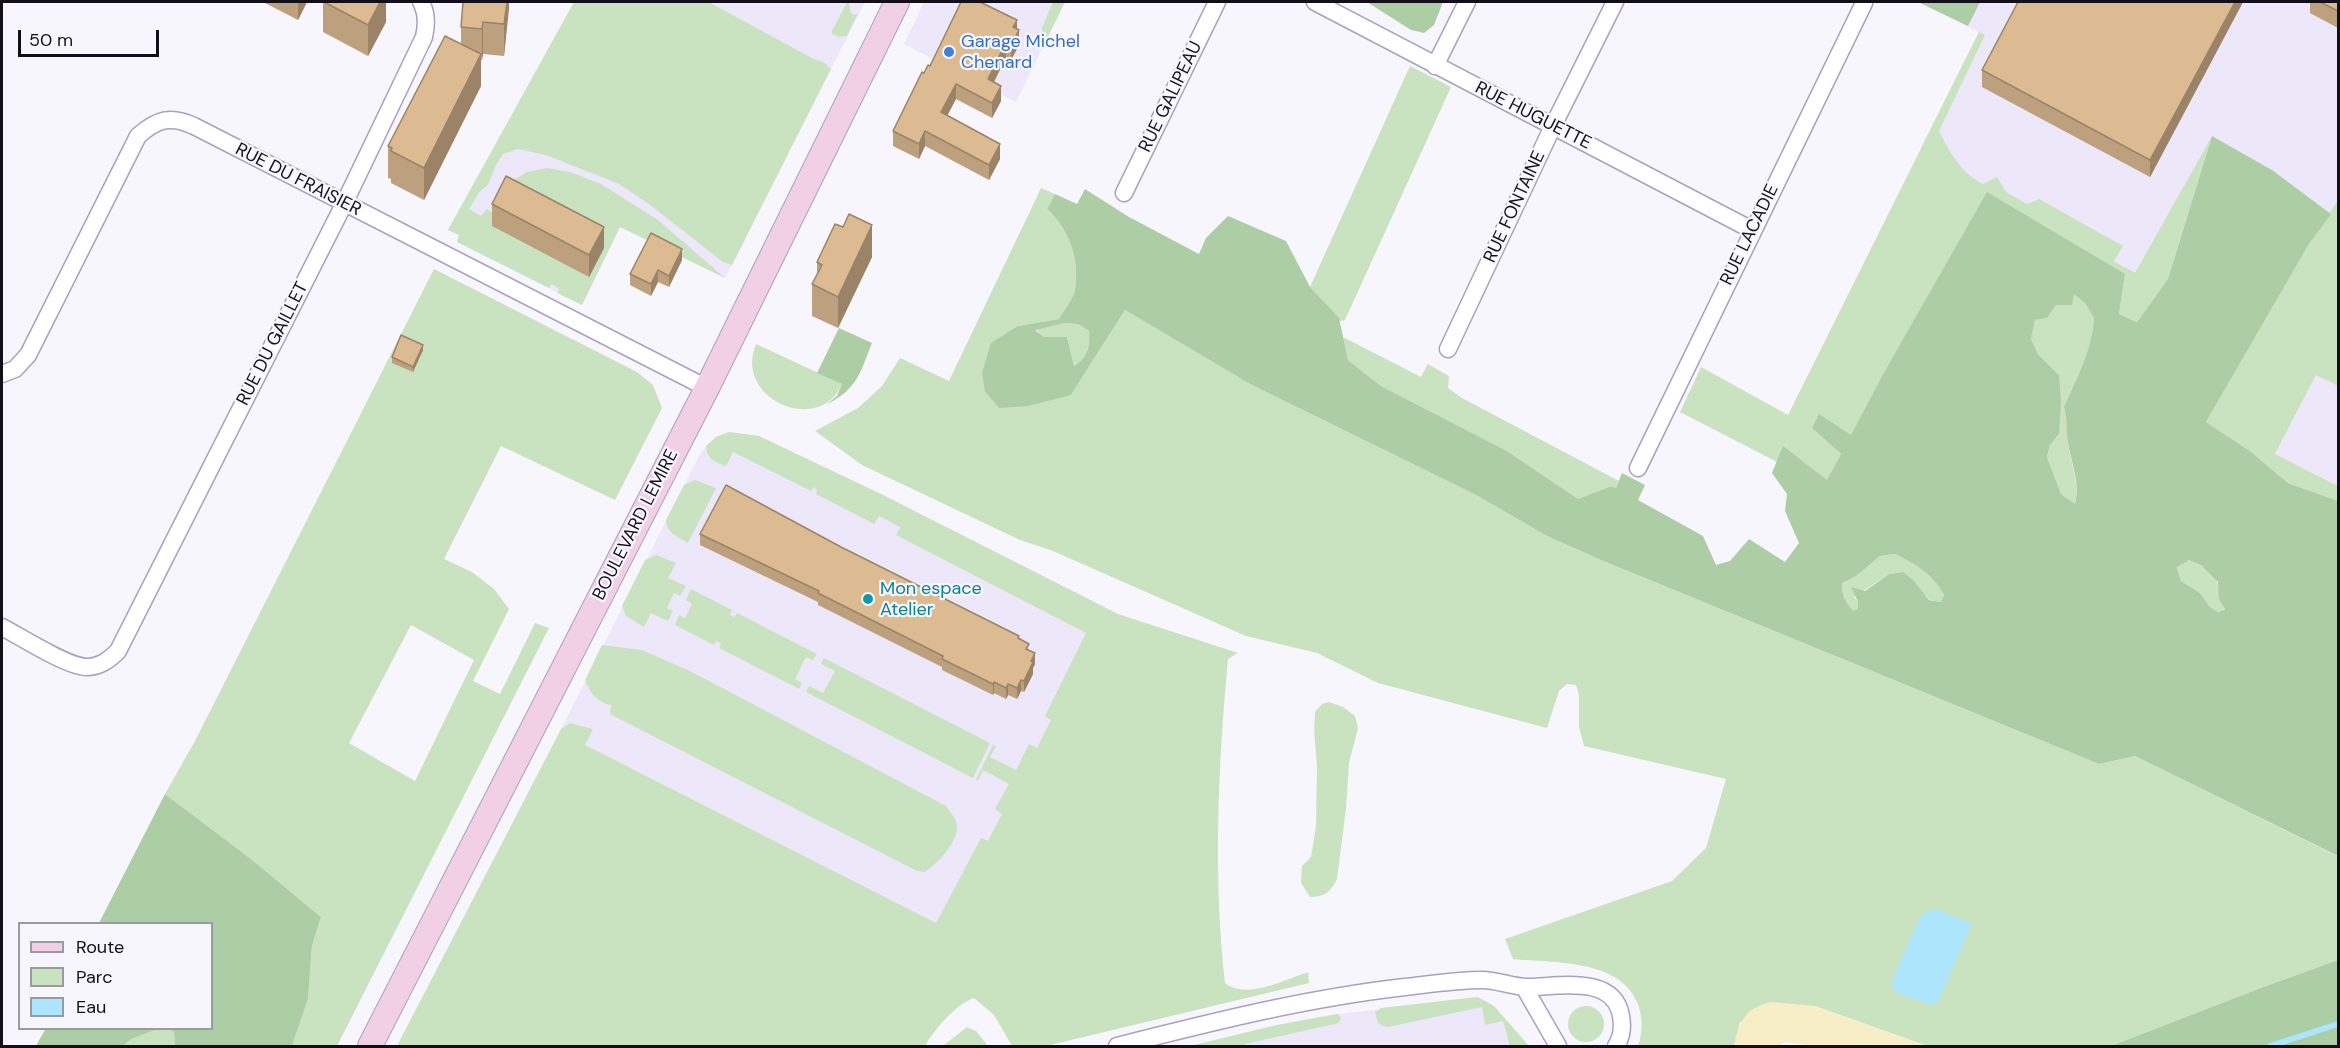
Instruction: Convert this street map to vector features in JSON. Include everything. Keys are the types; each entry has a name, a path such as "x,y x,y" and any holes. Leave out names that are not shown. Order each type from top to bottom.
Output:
{"main road":[{"name":"BOULEVARD LEMIRE","path":"370,1047 707,388 897,2"}],"street":[{"name":"RUE GALIPEAU","path":"1124,193 1217,2"},
{"name":"RUE HUGUETTE","path":"1315,2 1752,230"},
{"path":"1436,66 1467,2"},
{"name":"RUE FONTAINE","path":"1448,349 1553,126 1615,2"},
{"name":"RUE LACADIE","path":"1638,468 1864,3"},
{"name":"RUE DU GAILLET","path":"2,627 75,665 98,666 118,651 344,204 424,37 426,29 423,6"},
{"name":"RUE DU FRAISIER","path":"2,374 15,369 28,355 138,136 152,125 171,119 183,121 707,388"},
{"path":"1117,1047 1245,1014 1338,995 1475,980 1524,987 1576,984 1604,992 1611,997 1621,1012 1622,1030 1616,1047"},
{"path":"1524,987 1558,1047"}],"shaded area":[{"path":"709,2 865,2 831,69 825,63"},
{"path":"924,2 1065,2 1016,102 904,44"},
{"path":"1918,2 2338,2 2338,200 2331,214 2272,170 2212,136 2136,273 2125,274 1921,148 1979,32"},
{"path":"508,122 743,244 725,278 620,227 582,305 457,242 459,235 448,230"},
{"path":"2316,375 2338,386 2338,486 2275,454"},
{"path":"729,432 759,436 881,494 1118,614 950,941 556,739 701,452 716,437"},
{"path":"1477,997 1494,1006 1529,1046 1190,1046 1323,1016"}],"green space":[{"path":"574,2 709,2 825,63 831,69 732,265 723,262 649,204 619,184 546,155 518,149 503,154 488,185 480,191 469,209 481,216 487,209 589,277 603,248 512,181 527,172 547,168 570,172 601,184 658,220 725,278 620,227 582,305 557,293 559,289 552,284 549,288 457,242 459,235 448,230"},
{"path":"847,2 851,2 849,3 851,13 854,15 858,13 847,36 839,37 832,34 832,31"},
{"path":"1053,2 1065,2 1043,47 1042,28"},
{"path":"1367,2 1443,2 1434,25 1424,33 1411,30"},
{"path":"1918,2 1980,2 1968,26"},
{"path":"1979,32 1985,35 1939,131 1952,155 1968,174 1983,184 1997,177 2006,192 2027,204 2039,199 2123,246 2114,261 2135,273 2212,136 2168,279 2137,322 2119,314 2125,274 1922,308 1882,376 1851,436 1819,415 1812,428 1841,454 1827,481 1783,447 1777,462 1680,412 1701,367 1788,415"},
{"path":"1410,66 1451,87 1345,320 1340,321 1310,287"},
{"path":"2212,136 2272,170 2331,214 2309,244 2206,422 2250,451 2288,483 2338,501 2338,856 2135,756 2099,764 1547,536 1476,495 1250,384 1125,310 1071,395 1028,406 999,408 985,392 982,373 991,343 1018,326 1059,319 1074,293 1076,267 1071,245 1055,217 1047,209 1055,194 1077,204 1085,189 1129,217 1199,254 1206,238 1228,216 1286,241 1310,287 1339,318 1348,360 1381,386 1507,451 1578,499 1611,486 1616,488 1622,473 1645,485 1638,500 1703,536 1716,565 1730,561 1749,539 1785,562 1799,543 1785,511 1787,494 1772,473 1783,446 1827,480 1841,454 1812,428 1819,414 1851,435 1987,192 2125,274 2119,314 2137,322 2168,279","holes":["2074,294 2085,303 2094,318 2087,353 2064,407 2068,444 2076,478 2075,504 2061,494 2047,457 2050,445 2059,434 2061,401 2059,375 2038,354 2031,339 2035,320 2047,318 2056,305 2072,305","1065,323 1078,324 1089,331 1087,351 1079,363 1074,366 1067,337 1044,337 1035,330","1895,554 1923,570 1935,581 1944,595 1941,602 1929,600 1914,581 1903,572 1889,574 1865,591 1851,587 1858,602 1858,609 1853,611 1844,598 1842,583 1855,577 1880,556","2189,560 2202,566 2218,582 2219,599 2225,609 2218,612 2210,607 2200,593 2181,581 2177,567"]},
{"path":"1041,188 1055,194 1047,209 1067,235 1071,245 1076,267 1075,290 1059,319 1018,326 985,392 998,407 1071,395 1125,310 1250,384 1476,495 1547,536 2099,764 2135,756 2337,856 2338,960 2111,1046 1927,1046 1815,1006 1740,1022 1734,1046 1638,1046 1642,1024 1639,1008 1628,988 1616,978 1583,966 1513,959 1505,939 1672,881 1706,848 1726,779 1584,746 1579,727 1579,695 1576,685 1567,684 1559,691 1547,728 1378,683 1317,653 1246,636 1053,551 1020,540 862,465 815,431 858,408 882,386 900,358 949,381"},
{"path":"2338,200 2338,386 2316,375 2275,454 2338,486 2338,501 2288,483 2250,451 2206,422 2309,244"},
{"path":"434,269 637,372 653,385 662,408 615,500 501,446 444,559 472,572 494,589 509,609 473,681 500,694 535,623 549,628 337,1046 292,1046 308,999 312,946 321,917 251,859 165,794 196,739","holes":["411,625 474,660 415,781 349,743"]},
{"path":"2074,293 2085,303 2094,318 2087,353 2064,407 2075,478 2075,504 2061,494 2047,457 2050,445 2059,434 2059,375 2038,354 2031,339 2035,320 2047,318 2056,305 2062,304"},
{"path":"1065,323 1078,324 1089,331 1087,351 1079,363 1074,366 1067,337 1044,337 1035,329"},
{"path":"839,328 872,343 856,380 845,393 826,405 837,396 842,384 817,373"},
{"path":"1343,337 1421,377 1428,364 1449,376 1448,388 1462,398 1619,481 1616,488 1611,486 1578,499 1507,451 1381,386 1348,360"},
{"path":"756,344 842,384 831,400 816,408 799,409 782,404 767,395 757,381 752,364"},
{"path":"729,432 759,436 881,494 1118,614 1238,653 1228,659 1219,781 1219,902 1225,983 1244,990 1255,989 1308,972 1309,983 1046,1046 1012,1046 994,1015 974,998 946,1018 925,1046 397,1046 561,729 570,723 593,729 585,745 936,923 981,838 988,841 1002,814 995,809 1009,784 983,770 978,781 976,779 993,745 996,746 990,757 1016,770 1029,744 1037,748 1051,720 1045,716 1086,633 896,535 900,527 879,516 874,524 816,494 817,490 814,487 811,491 733,452 726,466 715,461 708,454 706,446 716,437"},
{"path":"695,480 716,488 688,543 671,531 666,520 684,485"},
{"path":"1895,554 1916,566 1935,581 1944,595 1941,602 1930,600 1903,572 1889,574 1854,597 1858,602 1858,609 1853,612 1844,598 1842,583 1855,577 1880,556"},
{"path":"656,555 676,563 668,578 686,586 680,596 674,593 667,608 673,611 668,621 651,613 644,627 626,616 622,606 645,560"},
{"path":"2189,560 2207,570 2217,580 2225,608 2218,612 2210,607 2200,593 2181,581 2177,566"},
{"path":"691,589 732,610 730,615 734,617 737,613 817,654 813,660 806,657 795,679 802,683 799,689 719,648 721,643 716,641 714,645 675,625 679,615 685,618 692,604 686,600"},
{"path":"602,645 642,650 692,672 946,806 957,824 954,839 941,858 930,868 925,872 917,871 610,714 611,705 595,697 585,680"},
{"path":"824,658 990,743 973,778 806,692 809,686 823,693 835,671 821,664"},
{"path":"1329,702 1343,707 1355,716 1358,728 1349,763 1337,879 1326,893 1310,897 1301,883 1302,866 1311,857 1316,826 1315,712 1322,704"},
{"path":"165,794 251,859 321,917 312,946 308,999 292,1046 175,1046 174,1032 171,1030 213,1030 213,922 100,922"},
{"path":"2338,960 2338,1046 2111,1046 2258,989"},
{"path":"1477,997 1494,1006 1529,1046 1510,1046 1503,1021 1485,1025 1482,1007 1388,1027 1378,1023 1375,1012 1381,1008"},
{"path":"1586,1006 1599,1011 1604,1024 1599,1037 1586,1042 1573,1037 1568,1024 1573,1011"},
{"path":"1338,1014 1341,1018 1339,1023 1245,1044 1245,1046 1190,1046 1277,1025"},
{"path":"967,1027 976,1031 988,1046 943,1046"},
{"path":"45,1030 154,1030 131,1039 123,1046 36,1046"},
{"path":"149,1030 171,1030 174,1032 175,1046 123,1046"}],"sand":[{"path":"1770,1002 1815,1006 1927,1046 1815,1046 1784,1042 1779,1046 1734,1046 1738,1030 1748,1013"}],"water":[{"path":"1936,909 1972,924 1938,1002 1931,1005 1897,993 1892,987 1893,978 1921,915"}],"building":[{"path":"324,2 380,2 368,25"},
{"path":"463,2 507,2 504,24 483,22 482,29 461,27"},
{"path":"961,2 980,2 1017,20 1013,27 1019,30 1011,45 1006,42 988,79 1001,86 992,103 956,84 941,112 1000,144 989,165 925,131 919,144 893,131 922,72 924,73 928,65 930,66"},
{"path":"2018,2 2235,2 2150,160 1982,70"},
{"path":"2320,2 2338,2 2338,11"},
{"path":"445,36 481,54 424,168 391,151 392,148 388,146"},
{"path":"506,176 604,227 589,255 492,204"},
{"path":"849,214 872,225 838,297 812,284 822,265 817,262 835,224 843,227"},
{"path":"651,233 682,249 669,276 658,270 651,284 630,274"},
{"path":"401,335 423,345 413,367 392,357"},
{"name":"Mon espace Atelier","path":"726,485 841,547 1019,636 1018,638 1029,644 1026,649 1035,653 1024,681 1021,680 1017,688 1008,684 1006,688 994,682 993,684 818,593 819,591 700,534"}],"waterway":[{"path":"2270,1046 2338,1024"}],"place":[{"name":"Garage Michel Chenard","path":"949,52"},
{"name":"Mon espace Atelier","path":"868,599"}]}
